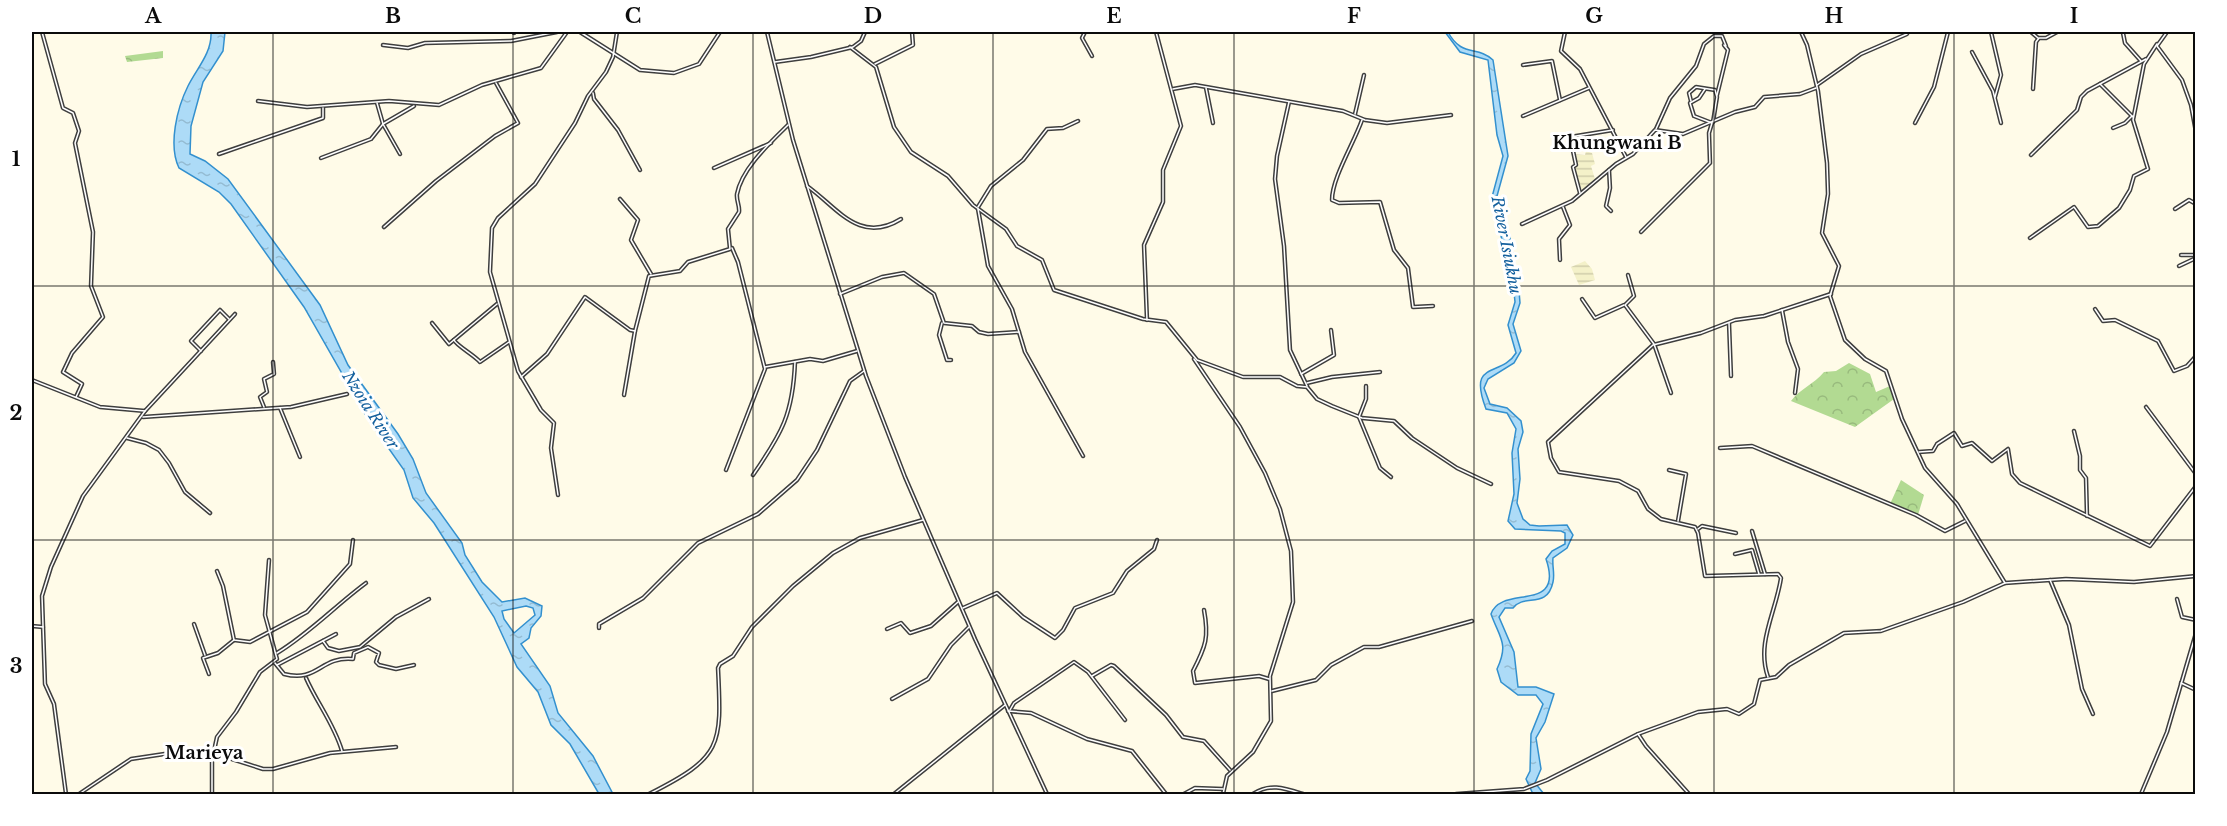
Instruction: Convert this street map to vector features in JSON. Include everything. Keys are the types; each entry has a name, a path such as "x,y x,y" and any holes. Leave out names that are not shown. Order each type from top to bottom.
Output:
{"street":[{"path":"42,32 63,108 73,112 78,129 75,143 93,232 91,281 95,300 103,316 71,355 63,371 64,375 82,384 76,397"},
{"path":"383,45 408,48 425,43 511,41 557,32"},
{"path":"258,101 285,106 323,107 394,101 417,105 442,105 482,85 541,68 567,32"},
{"path":"580,32 640,70 680,72 701,63 720,32"},
{"path":"558,495 551,447 554,423 541,410 521,377 489,267 493,225 535,184 579,118 592,91 606,72 613,54 617,32"},
{"path":"767,32 789,124 864,371 923,519 1046,794 1042,795"},
{"path":"774,62 811,57 850,47 859,43 865,32"},
{"path":"874,64 913,45 912,32"},
{"path":"1085,32 1083,39 1092,56"},
{"path":"1147,320 1144,245 1163,202 1163,170 1181,126 1156,32"},
{"path":"1565,32 1561,51 1580,69 1627,158"},
{"path":"1801,32 1807,45 1817,87 1828,189 1822,233 1839,266 1830,294 1836,319 1848,344 1888,374 1902,419 1925,468 1957,504 2006,583"},
{"path":"1915,123 1934,87 1948,32"},
{"path":"1991,32 2001,75 1995,98"},
{"path":"2031,32 2037,38 2046,38 2057,32"},
{"path":"2113,128 2133,116 2146,59 2167,32"},
{"path":"2123,33 2125,43 2142,61"},
{"path":"1655,130 1661,129 1679,135 1735,112 1755,108 1764,97 1800,94 1817,87 1861,54 1907,34"},
{"path":"1522,224 1563,206 1627,158 1655,130 1670,98 1696,66 1704,44 1714,36 1722,36 1728,50 1708,133 1710,163 1641,232"},
{"path":"2032,89 2037,38"},
{"path":"2157,44 2182,80 2191,105 2196,132"},
{"path":"850,47 874,64 894,128 909,149 948,176 978,208 1006,229 1017,246 1041,260 1054,290 1147,320 1168,323 1240,427 1265,473 1280,508 1291,548 1293,602 1270,679 1272,715 1266,734 1248,758 1231,771 1223,795"},
{"path":"1972,52 1995,98 2001,123"},
{"path":"2031,155 2077,110 2083,94 2099,83 2146,59"},
{"path":"1523,65 1552,61 1560,101"},
{"path":"1355,115 1364,75"},
{"path":"384,227 436,181 495,136 518,123 502,99 495,82"},
{"path":"2030,238 2071,208 2077,209 2091,229 2122,205 2134,176 2149,168 2133,116 2099,83"},
{"path":"1172,89 1192,85 1206,87 1390,123 1451,115"},
{"path":"1206,87 1213,123"},
{"path":"1523,116 1590,87"},
{"path":"1712,123 1694,116 1690,92 1696,87 1715,90 1716,99"},
{"path":"1692,102 1699,98 1705,89"},
{"path":"592,91 594,99 618,130 640,170"},
{"path":"1289,102 1277,156 1275,180 1284,252 1289,347 1301,375 1320,401 1359,417 1393,421 1412,438 1457,468 1491,484"},
{"path":"377,103 383,124 400,154"},
{"path":"321,158 369,140 383,124 406,108 417,105"},
{"path":"219,154 321,119 324,117 323,107"},
{"path":"1362,119 1349,155 1340,167 1332,200 1340,203 1380,202 1394,250 1408,268 1413,307 1433,306"},
{"path":"1078,121 1064,128 1047,129 1023,160 991,186 978,208 988,266 1012,309 1018,332 1043,386 1061,413 1083,456"},
{"path":"726,470 765,367 738,262 731,248 728,229 739,212 738,191 747,172 789,124"},
{"path":"1659,124 1661,129"},
{"path":"1581,194 1573,174 1576,165 1570,138 1613,130"},
{"path":"714,168 771,142"},
{"path":"1609,170 1610,188 1606,206 1611,211"},
{"path":"807,186 837,213 864,227 891,224 901,219"},
{"path":"620,199 639,221 631,239 652,275"},
{"path":"2175,208 2189,200 2196,204"},
{"path":"1560,260 1559,239 1570,225 1563,206"},
{"path":"2196,244 2196,251"},
{"path":"624,395 647,280 652,275 680,271 688,262 731,248"},
{"path":"2181,255 2196,256"},
{"path":"2179,266 2196,256"},
{"path":"839,294 882,277 904,273 934,294 942,322 939,335 947,360 951,360"},
{"path":"1582,299 1595,318 1625,305 1635,296 1628,275"},
{"path":"1769,678 1763,662 1762,650 1781,578 1778,574 1705,576 1698,530 1694,526 1656,515 1648,509 1638,491 1619,481 1559,472 1553,464 1548,447 1550,437 1653,344 1701,333 1728,322 1764,316 1830,294"},
{"path":"521,377 547,354 585,297 630,330 636,331"},
{"path":"432,323 447,344 498,303"},
{"path":"1625,305 1653,344 1671,393"},
{"path":"1782,309 1788,342 1798,369 1795,393"},
{"path":"2095,309 2103,321 2115,320 2158,341 2164,347 2174,371 2187,366 2196,356"},
{"path":"201,351 191,341 195,335 220,310 229,320"},
{"path":"66,795 54,704 45,686 42,597 69,526 89,486 145,411 235,314"},
{"path":"942,322 972,326 979,333 1018,332"},
{"path":"1728,322 1731,376"},
{"path":"1301,375 1304,370 1334,355 1331,330"},
{"path":"454,340 458,346 470,351 480,362 510,342"},
{"path":"765,367 810,359 824,361 857,351"},
{"path":"1194,358 1243,376 1280,377 1297,386 1332,376 1380,372"},
{"path":"265,408 260,398 267,392 264,379 274,374 273,362"},
{"path":"753,475 776,441 788,417 794,388 795,362"},
{"path":"599,628 600,624 643,598 698,543 758,514 797,480 817,450 850,381 864,371"},
{"path":"32,380 104,408 145,411"},
{"path":"1366,386 1366,399 1359,417 1380,468 1391,477"},
{"path":"142,417 316,404 347,394"},
{"path":"280,407 300,457"},
{"path":"2146,407 2196,474"},
{"path":"2074,431 2080,451 2080,470 2086,478 2087,517"},
{"path":"1917,452 1933,451 1936,445 1954,433 1962,446 1972,443 1992,460 2008,449 2012,474 2017,481 2087,517 2151,546 2196,486"},
{"path":"127,437 159,450 170,464 185,492 210,513"},
{"path":"1720,448 1752,446 1916,515 1945,531 1966,521"},
{"path":"1669,470 1686,474 1678,522"},
{"path":"649,795 677,780 700,763 714,746 721,726 718,668 733,656 750,629 793,586 840,548 871,534 923,519"},
{"path":"1698,530 1702,526 1736,533"},
{"path":"1752,531 1765,575"},
{"path":"234,640 247,643 270,634 309,610 348,567 351,562 353,540"},
{"path":"962,608 997,593 1049,637 1056,638 1075,608 1113,593 1129,569 1154,548 1157,540"},
{"path":"1735,554 1752,550 1760,575"},
{"path":"269,560 265,605 276,653 275,664 284,674 305,677 328,663 353,659 354,653 368,647 379,653 376,662 379,666 396,669 414,665"},
{"path":"217,571 223,584 234,640"},
{"path":"1456,795 1524,789 1547,780 1638,734 1698,712 1727,709 1739,714 1752,708 1760,680 1769,678 1844,633 1881,631 1963,602 2006,583 2119,579 2134,582 2196,576"},
{"path":"2050,580 2069,626 2082,689 2093,714"},
{"path":"276,653 327,618 344,599 366,583"},
{"path":"323,641 328,648 339,651 360,647 396,617 429,599"},
{"path":"2177,599 2182,617 2196,620"},
{"path":"887,629 901,623 910,633 923,630 959,601"},
{"path":"1204,610 1208,629 1204,651 1193,670 1195,682 1259,676 1270,679"},
{"path":"1272,692 1316,680 1331,665 1364,647 1379,647 1472,621"},
{"path":"194,624 206,656"},
{"path":"32,626 44,627"},
{"path":"892,699 928,679 950,647 970,627"},
{"path":"2141,795 2167,732 2196,633"},
{"path":"212,795 213,753 217,737 258,675 275,664 336,634"},
{"path":"209,674 202,659 218,653 234,640"},
{"path":"1008,711 1014,703 1072,662 1078,663 1092,676 1125,720"},
{"path":"1092,676 1111,665 1114,666 1166,715 1183,737 1204,741 1231,771"},
{"path":"305,677 318,705 334,728 342,752"},
{"path":"2181,683 2196,690"},
{"path":"894,795 1005,705"},
{"path":"1008,711 1031,713 1087,739 1132,751 1166,795"},
{"path":"1638,734 1689,795"},
{"path":"80,795 132,759 194,749 263,769 273,769 342,752 396,747"},
{"path":"1253,795 1264,787 1272,786 1303,795"},
{"path":"1184,795 1195,788 1224,789"}],"shaded area":[{"path":"1586,151 1592,153 1595,164 1591,166 1595,179 1582,190 1573,168 1577,167 1574,154 1585,155"},
{"path":"1585,261 1592,269 1595,280 1579,285 1571,267"}],"green space":[{"path":"163,51 163,58 127,62 125,56"},
{"path":"1849,363 1870,374 1876,392 1890,386 1894,399 1855,427 1791,401 1824,372 1836,371"},
{"path":"1901,480 1924,495 1918,515 1890,504"}],"water":[{"name":"Nzoia River","path":"211,32 225,32 223,51 203,82 191,126 190,154 205,161 228,179 320,305 348,365 398,434 413,459 426,493 462,543 465,555 482,582 502,602 525,598 542,606 541,616 531,628 529,638 521,644 550,686 558,713 593,756 613,794 599,794 570,744 551,725 538,692 517,667 494,617 434,523 413,498 404,470 368,419 304,307 231,204 219,192 179,168 174,149 177,116 188,86 207,54","holes":["526,606 533,608 535,615 514,633 504,619 502,611"]},
{"name":"River Isiukhu","path":"1445,32 1448,32 1453,40 1464,48 1481,53 1493,60 1508,156 1497,196 1510,238 1519,291 1520,303 1513,324 1521,351 1514,363 1488,379 1484,388 1490,404 1507,408 1521,421 1523,432 1518,449 1520,479 1517,503 1523,519 1530,525 1567,525 1573,535 1567,548 1553,558 1553,582 1546,596 1523,602 1513,608 1505,608 1499,617 1514,652 1518,687 1536,687 1554,694 1545,722 1536,738 1541,769 1535,783 1544,794 1533,794 1526,779 1530,771 1531,734 1543,704 1536,695 1518,695 1501,682 1497,669 1503,647 1491,614 1497,605 1506,600 1540,593 1547,587 1550,576 1546,559 1552,551 1565,544 1565,533 1515,529 1508,521 1514,494 1512,453 1516,429 1507,413 1486,409 1481,393 1483,376 1510,361 1516,353 1508,325 1515,302 1514,292 1492,197 1503,156 1497,135 1488,60 1460,52"}],"district":[{"name":"Khungwani B","path":"1617,143"},
{"name":"Marieya","path":"204,753"}]}
